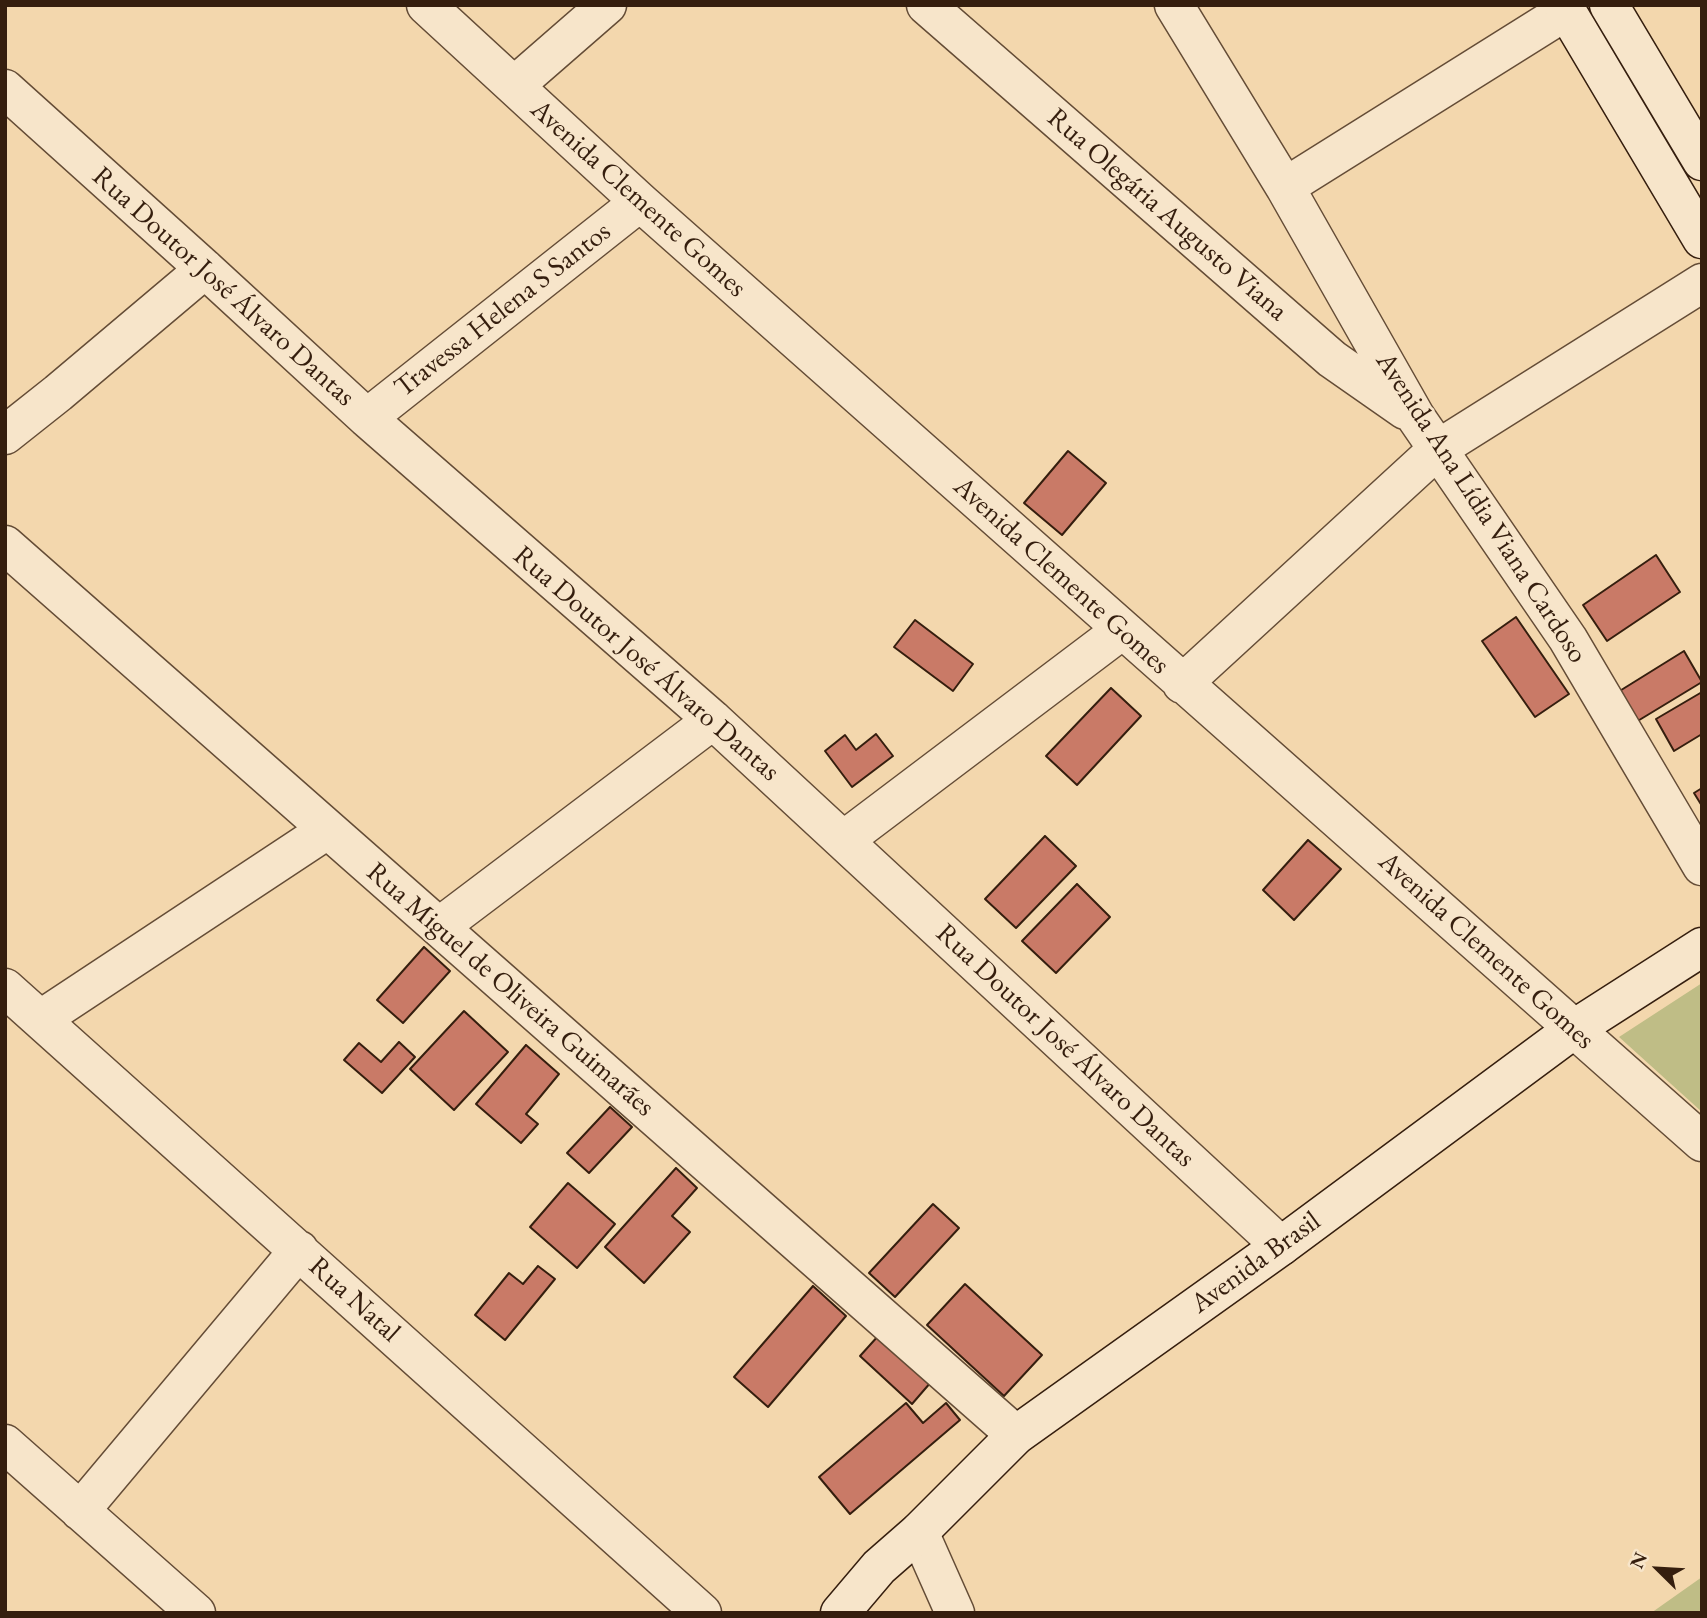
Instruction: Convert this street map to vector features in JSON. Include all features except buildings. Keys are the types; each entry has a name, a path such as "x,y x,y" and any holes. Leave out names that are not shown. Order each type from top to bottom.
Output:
{"street":[{"name":"Avenida Clemente Gomes","path":"425,5 640,202 1702,1142"},
{"path":"514,86 607,5"},
{"name":"Avenida Ana Lídia Viana Cardoso","path":"1174,5 1285,187 1415,416 1568,639 1702,866"},
{"path":"1609,5 1702,161"},
{"path":"1285,187 1565,8 1702,239"},
{"name":"Rua Olegária Augusto Viana","path":"949,11 1332,359 1415,416"},
{"name":"Rua Doutor José Álvaro Dantas","path":"5,89 367,418 713,720 1281,1246"},
{"name":"Travessa Helena S Santos","path":"367,418 640,202"},
{"path":"5,435 205,269"},
{"path":"1182,684 1438,449 1702,283"},
{"name":"Rua Miguel de Oliveira Guimarães","path":"5,545 1016,1435"},
{"path":"844,840 1122,630"},
{"path":"439,927 713,720"},
{"path":"41,1019 327,830"},
{"name":"Avenida Brasil","path":"840,1613 879,1567 919,1532 1016,1435 1281,1246 1574,1029 1702,947"},
{"name":"Rua Natal","path":"5,988 702,1613"},
{"path":"80,1511 299,1250"},
{"path":"5,1444 196,1613"},
{"path":"919,1532 955,1613"}],"shaded area":[{"path":"1702,983 1702,1112 1619,1037"},
{"path":"1702,1577 1702,1613 1651,1613"}]}
